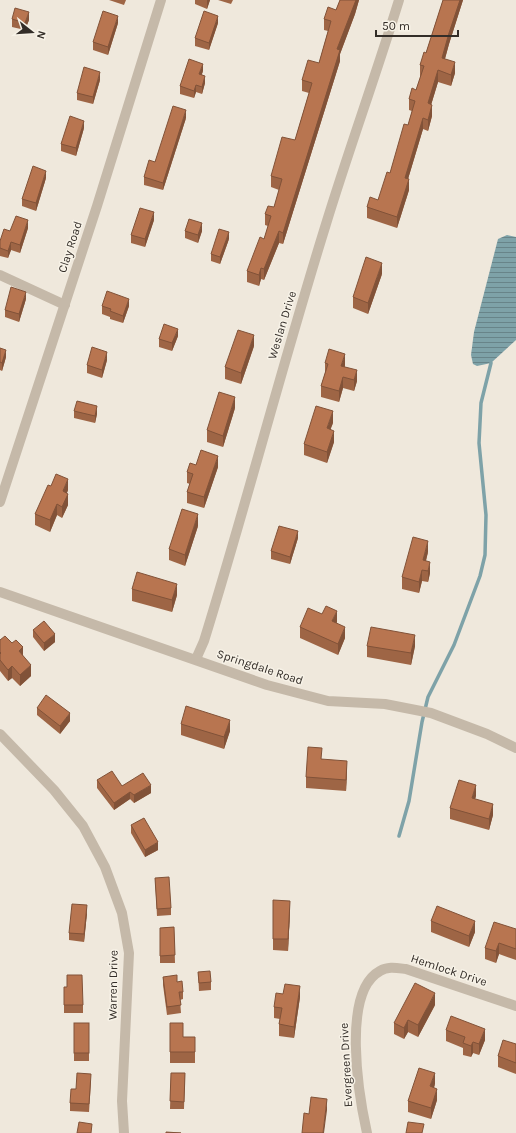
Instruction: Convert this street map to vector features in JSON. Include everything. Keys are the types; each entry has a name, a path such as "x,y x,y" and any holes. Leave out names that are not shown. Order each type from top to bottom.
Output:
{"street":[{"name":"Clay Road","path":"0,502 97,206 161,0"},
{"name":"Weslan Drive","path":"196,660 204,641 242,518 263,436 326,224 399,0"},
{"path":"0,275 65,305"},
{"name":"Springdale Road","path":"0,592 267,685 328,701 385,704 431,713 487,734 516,748"},
{"name":"Warren Drive","path":"0,734 54,790 83,826 105,867 122,914 129,953 122,1101 124,1133"},
{"name":"Hemlock Drive","path":"374,975 389,968 406,969 516,1006"},
{"name":"Evergreen Drive","path":"367,1133 362,1110 359,1081 356,1041 357,1015 363,989 374,975"}],"water":[{"path":"507,235 516,237 516,340 491,363 477,366 473,364 471,355 474,332 498,239"}],"building":[{"path":"340,0 356,0 337,49 340,50 283,233 279,231 264,269 261,268 259,275 247,271 260,237 264,239 271,216 265,214 268,206 274,207 282,179 271,176 282,137 295,140 312,83 302,80 308,60 319,63 331,21 324,19 328,7 336,10"},
{"path":"443,0 460,0 442,58 455,62 451,75 438,70 428,103 432,105 428,120 423,118 405,178 409,179 397,217 367,207 370,197 378,200 387,172 390,173 404,124 408,125 415,101 409,99 412,88 416,90 424,66 420,65 424,52 426,53"},
{"path":"15,8 29,12 25,23 12,19"},
{"path":"103,11 118,16 108,47 93,42"},
{"path":"204,11 218,16 209,43 195,38"},
{"path":"189,59 203,64 199,74 205,76 202,87 196,85 194,91 180,86"},
{"path":"84,67 100,72 93,97 77,93"},
{"path":"173,106 186,110 163,183 144,177 149,160 155,162"},
{"path":"70,116 84,121 76,148 61,144"},
{"path":"33,166 46,171 36,203 22,199"},
{"path":"140,208 154,212 145,239 131,235"},
{"path":"16,216 28,220 20,245 11,242 8,251 0,248 0,241 4,229 10,231"},
{"path":"189,219 202,223 198,235 185,231"},
{"path":"219,229 229,232 220,257 211,254"},
{"path":"366,257 382,263 368,303 353,297"},
{"path":"11,287 26,292 19,314 5,310"},
{"path":"107,291 129,299 123,316 102,306"},
{"path":"164,324 178,329 172,343 159,339"},
{"path":"238,330 254,335 241,373 225,367"},
{"path":"92,347 107,352 102,370 87,365"},
{"path":"0,348 6,350 2,363 0,362"},
{"path":"329,349 345,354 341,366 357,370 354,380 343,377 339,391 321,386 328,364 325,363"},
{"path":"219,392 235,397 223,436 207,430"},
{"path":"77,401 97,406 95,416 74,411"},
{"path":"316,406 333,411 327,428 334,431 327,452 304,444"},
{"path":"201,450 218,456 204,497 187,492 193,474 187,472 190,463 196,465"},
{"path":"56,474 68,479 63,491 68,494 62,507 57,504 50,520 35,514 48,485 51,486"},
{"path":"182,509 198,514 185,555 169,549"},
{"path":"279,526 298,531 290,557 271,551"},
{"path":"413,537 428,541 423,560 430,562 428,571 422,570 419,582 402,577"},
{"path":"137,572 177,584 172,600 132,589"},
{"path":"326,606 337,611 332,621 345,627 338,644 300,627 308,608 322,614"},
{"path":"44,621 55,634 44,643 33,630"},
{"path":"371,627 415,635 411,653 367,646"},
{"path":"5,636 12,643 16,640 23,647 19,651 31,665 20,675 12,666 8,670 0,660 0,640"},
{"path":"46,695 70,713 60,726 37,708"},
{"path":"186,706 230,720 224,737 181,724"},
{"path":"308,747 322,748 321,759 347,761 346,780 306,777"},
{"path":"112,771 122,786 143,773 151,785 134,795 130,792 114,803 97,780"},
{"path":"459,780 476,785 472,798 493,804 489,819 450,808"},
{"path":"144,818 158,842 145,850 131,825"},
{"path":"169,877 171,908 157,909 155,878"},
{"path":"273,900 290,901 288,939 273,939"},
{"path":"72,904 87,905 84,934 69,933"},
{"path":"437,906 475,921 469,936 431,921"},
{"path":"494,922 516,929 516,949 499,943 496,951 485,948"},
{"path":"174,927 175,955 160,956 160,928"},
{"path":"210,971 211,982 199,983 198,972"},
{"path":"67,975 82,975 83,1005 64,1005 64,987 67,987"},
{"path":"177,975 177,982 182,981 183,992 179,992 181,1005 167,1007 163,977"},
{"path":"415,983 435,993 418,1025 408,1020 404,1028 394,1023"},
{"path":"285,984 300,986 294,1027 279,1024 282,1008 274,1007 276,993 283,994"},
{"path":"451,1016 485,1029 479,1044 473,1042 471,1046 463,1043 465,1037 446,1030"},
{"path":"74,1023 89,1023 89,1053 74,1053"},
{"path":"170,1023 183,1023 183,1037 195,1037 195,1052 170,1052"},
{"path":"503,1040 516,1044 516,1063 498,1056"},
{"path":"419,1068 435,1073 430,1086 437,1089 431,1108 408,1101"},
{"path":"77,1073 91,1074 89,1104 70,1103 71,1089 76,1089"},
{"path":"171,1073 185,1073 184,1102 170,1101"},
{"path":"311,1097 327,1099 323,1133 302,1133 304,1113 309,1114"},
{"path":"79,1122 92,1124 91,1133 77,1133"},
{"path":"408,1122 424,1124 422,1133 406,1133"}],"waterway":[{"path":"399,836 409,801 422,722 428,697 454,645 480,576 485,555 486,515 479,443 481,403 491,363"}]}
